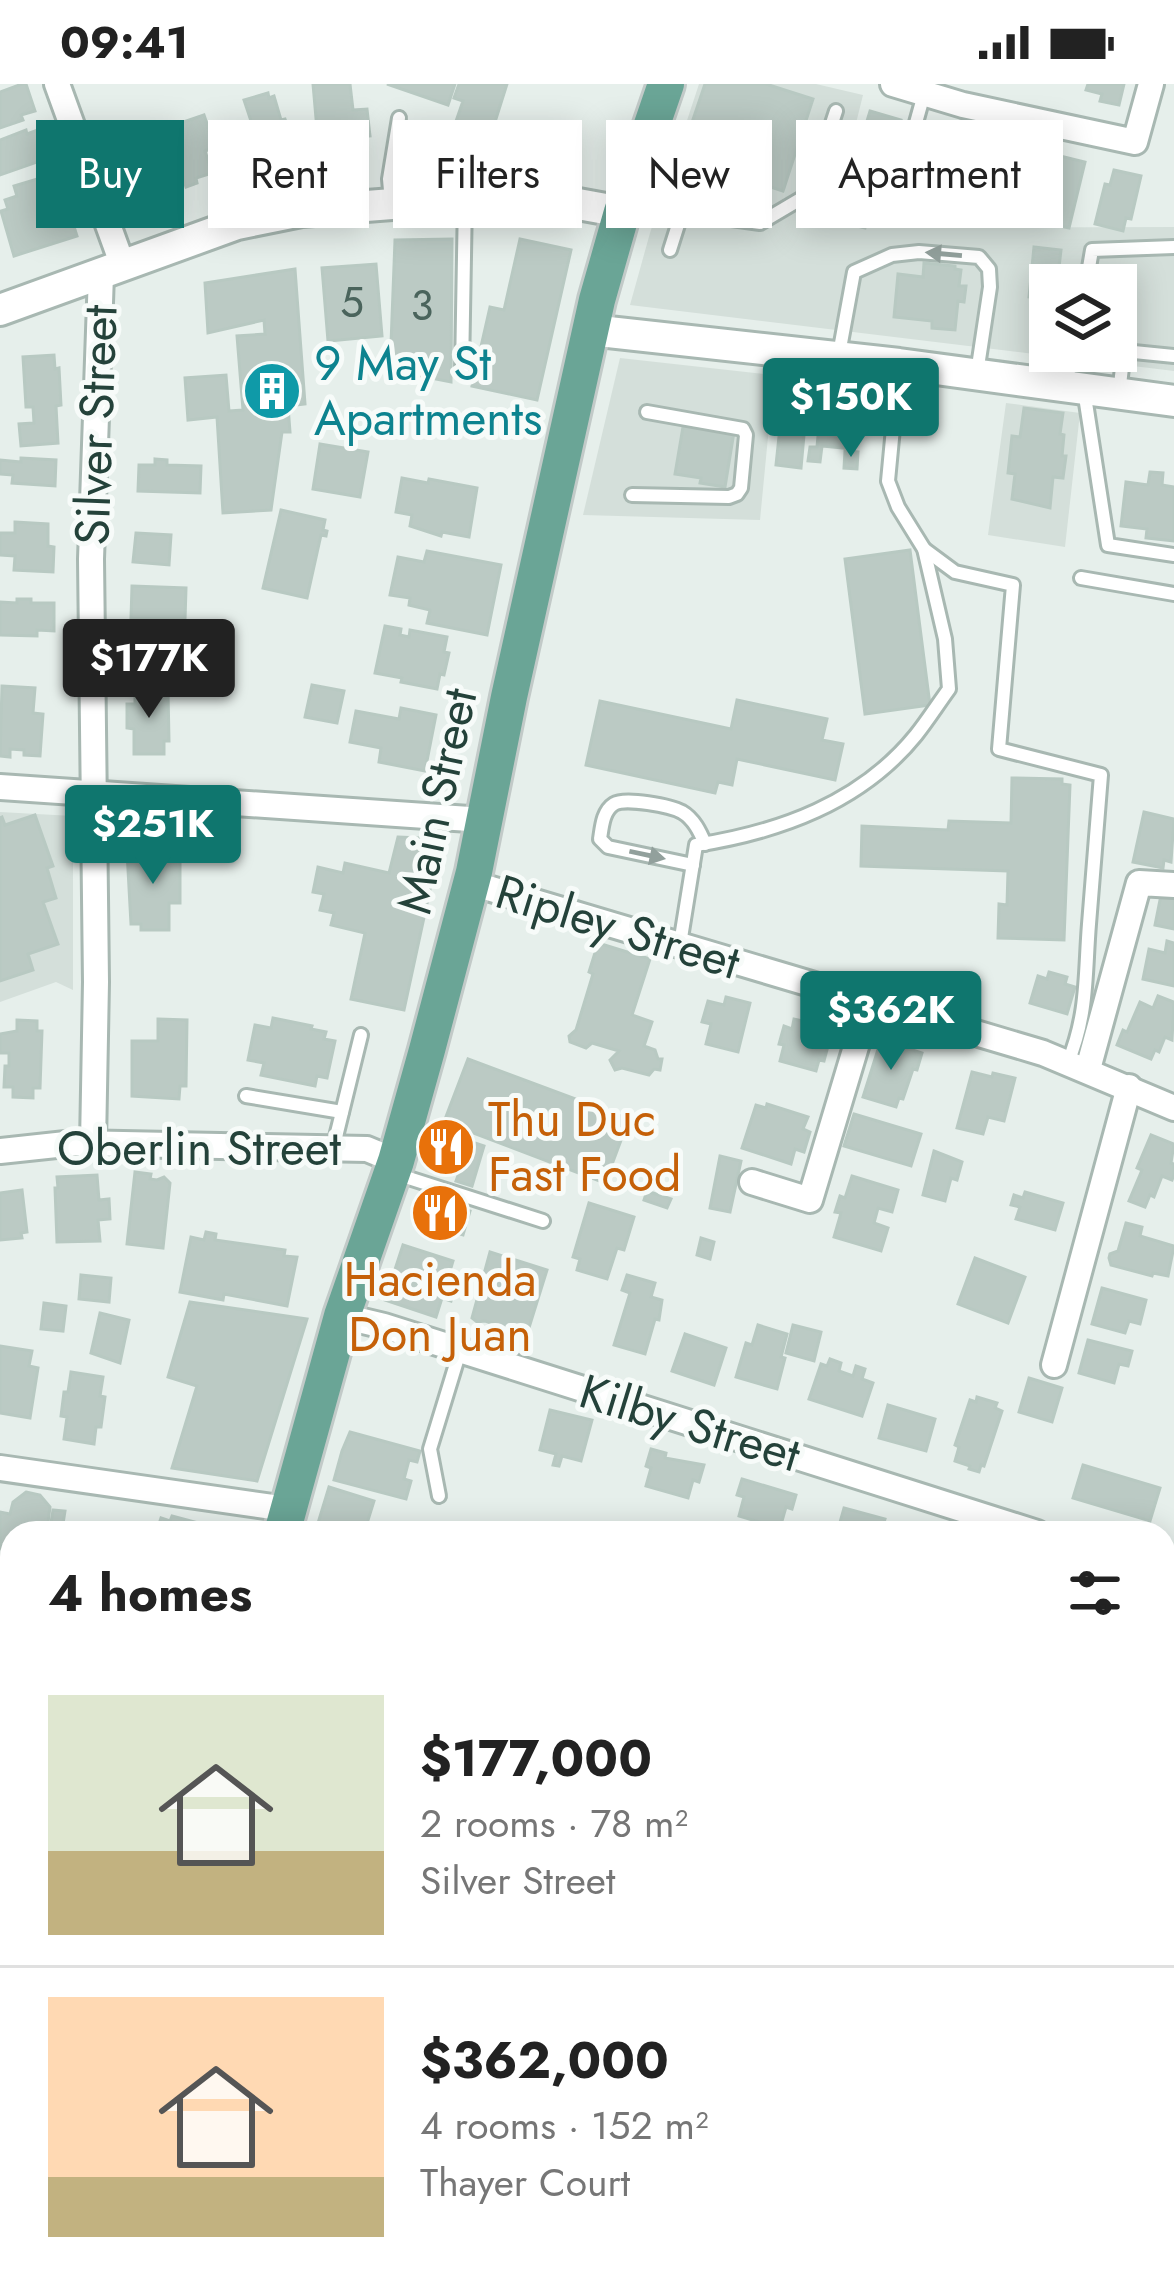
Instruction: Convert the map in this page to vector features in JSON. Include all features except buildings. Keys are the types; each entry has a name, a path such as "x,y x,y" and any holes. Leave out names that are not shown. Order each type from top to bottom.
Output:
{"main road":[{"name":"Main Street","path":"650,120 660,86"},
{"name":"Main Street","path":"284,1521 342,1316 394,1167 471,884 590,330 618,228"}],"street":[{"path":"58,84 112,270"},
{"path":"892,84 963,105 1135,142 1151,84"},
{"path":"0,310 237,224 391,203"},
{"name":"Silver Street","path":"93,1144 91,559 112,270"},
{"path":"590,330 1174,400"},
{"path":"0,787 484,820"},
{"path":"1078,1066 1139,883 1174,885"},
{"name":"Ripley Street","path":"471,884 1078,1066 1174,1108"},
{"path":"752,1182 810,1200 870,1000"},
{"path":"1054,1365 1129,1088"},
{"name":"Oberlin Street","path":"0,1151 75,1143 367,1149 394,1167"},
{"name":"Kilby Street","path":"342,1316 999,1521"},
{"path":"0,1468 284,1521"}],"lane":[{"path":"917,120 924,93"},
{"path":"670,250 682,212 760,223 809,194 836,111"},
{"path":"391,203 388,179 399,118"},
{"path":"462,371 464,228"},
{"path":"1090,264 1092,250 1174,248"},
{"path":"838,357 854,272 892,255 980,256 989,269 990,287 977,374"},
{"path":"1119,393 1124,351 1174,356"},
{"path":"680,944 696,845 757,835 812,815 866,782 914,739 949,689 945,639 924,549 898,507 889,481 899,364"},
{"path":"1074,372 1108,545 1174,555"},
{"path":"632,495 729,497 741,488 743,429 647,412"},
{"path":"924,549 955,572 1013,585 999,749 1101,775 1088,987 1076,1045 1078,1066"},
{"path":"1081,578 1174,594"},
{"path":"693,865 608,847 600,839 604,815 611,806 629,800 681,812 698,827 705,844"},
{"path":"333,1148 361,1035"},
{"path":"246,1096 342,1112"},
{"path":"394,1167 543,1221"},
{"path":"439,1496 430,1449 460,1351"}],"shaded area":[{"path":"699,84 816,84 863,95 857,120 796,120 796,228 1174,227 1174,371 1137,367 1137,264 1029,264 1029,353 630,305 652,228 772,228 772,120 687,120"},
{"path":"620,358 774,375 760,520 583,515"},
{"path":"1006,403 1080,413 1065,547 988,535"},
{"path":"0,812 73,816 73,990 56,982 0,1002"}],"place":[{"name":"9 May St Apartments","path":"272,391"},
{"name":"Thu Duc Fast Food","path":"446,1147"},
{"name":"Hacienda Don Juan","path":"440,1213"}]}
